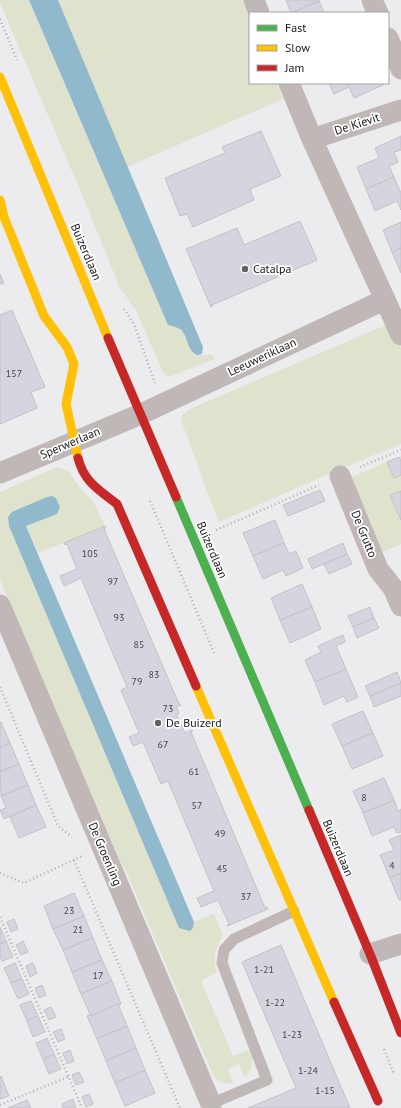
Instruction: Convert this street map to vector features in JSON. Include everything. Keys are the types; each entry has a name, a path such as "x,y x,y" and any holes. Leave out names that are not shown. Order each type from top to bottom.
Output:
{"street":[{"path":"254,0 259,12"},
{"path":"372,0 378,12"},
{"path":"389,40 401,69"},
{"name":"Buizerdlaan","path":"0,76 141,414 370,954 401,1033"},
{"path":"289,84 312,139 401,335"},
{"name":"De Kievit","path":"312,139 401,110"},
{"path":"0,200 4,217 44,316 67,347 74,364 66,404 81,470 92,485 117,504 378,1101"},
{"name":"Leeuweriklaan","path":"141,414 384,300"},
{"name":"Sperwerlaan","path":"0,473 141,414"},
{"name":"De Grutto","path":"340,476 378,569 398,593"},
{"name":"De Groenling","path":"0,605 96,850 206,1106"},
{"path":"370,954 401,944"}],"lane":[{"path":"206,1106 267,1080 222,963 224,950 234,939 294,911"}],"path":[{"path":"212,532 401,450"},
{"name":"De Groenling","path":"0,687 58,826 96,850"},
{"path":"0,873 24,883 96,850"},
{"path":"74,860 180,1108"},
{"path":"0,917 82,1108"},
{"path":"0,1105 68,1076"}],"green space":[{"path":"0,0 29,0 168,324 179,328 184,335 192,353 197,355 213,355 215,359 169,377 163,373 136,310 120,288"},
{"path":"58,0 242,0 249,18 249,84 277,84 283,99 127,167"},
{"path":"391,324 401,348 401,444 219,522 181,420 182,415 190,409 376,329"},
{"path":"401,456 401,544 381,553 349,478"},
{"path":"57,467 70,473 82,491 93,501 105,526 38,553 26,526 57,514 8,522 9,526 179,928 193,928 194,922 214,914 223,936 218,944 215,958 217,972 201,981 233,1056 248,1050 251,1052 252,1065 246,1077 244,1076 239,1064 228,1069 233,1083 227,1084 222,1082 213,1075 0,580 0,492"}],"water":[{"path":"29,0 58,0 203,347 202,354 197,355 193,353 183,332 176,327 168,325"},
{"path":"52,496 56,498 60,507 57,514 26,526 194,922 193,928 190,931 179,928 9,526 8,517 12,512"}],"building":[{"path":"286,0 319,0 293,12 291,12"},
{"path":"319,1 324,12 293,12"},
{"path":"329,84 383,85 354,98 349,87 334,94"},
{"path":"261,131 281,176 250,189 254,200 193,227 187,214 180,216 165,178 225,153 222,147"},
{"path":"401,136 401,150 394,152 398,162 389,166 394,177 366,189 357,167 379,158 375,148"},
{"path":"394,177 401,193 401,210 397,201 375,211 366,189"},
{"name":"Catalpa","path":"300,221 317,260 212,305 211,307 186,249 237,228 244,245"},
{"path":"401,222 401,248 392,252 383,230"},
{"path":"401,248 401,273 392,252"},
{"path":"0,274 4,283 0,284"},
{"path":"12,310 45,387 31,392 37,408 0,424 0,315"},
{"path":"399,457 401,461 401,475 394,478 387,462"},
{"path":"320,490 325,501 288,516 283,505"},
{"path":"401,491 401,520 390,495"},
{"path":"275,520 284,543 253,556 243,533"},
{"name":"De Buizerd","path":"105,526 106,528 104,529 179,704 181,705 176,707 179,713 177,716 185,733 192,730 191,732 265,908 267,907 268,909 227,926 229,924 218,900 201,907 197,898 214,891 168,781 161,784 143,742 133,746 129,737 139,733 121,690 127,687 81,578 64,586 60,576 77,569 67,544 65,545 64,543"},
{"path":"284,543 289,554 296,551 303,568 286,576 283,570 263,579 253,556"},
{"path":"343,543 347,554 312,569 308,559"},
{"path":"347,554 352,564 329,574 324,564"},
{"path":"302,584 312,607 280,620 271,598"},
{"path":"312,607 321,629 290,643 280,620"},
{"path":"370,607 374,618 353,627 348,616"},
{"path":"374,618 379,628 357,638 353,627"},
{"path":"343,635 345,642 336,646 346,669 315,682 305,660 321,652 318,646"},
{"path":"346,669 358,697 347,702 344,696 324,705 315,682"},
{"path":"397,672 401,683 370,696 365,686"},
{"path":"401,683 401,696 374,707 370,696"},
{"path":"363,711 373,733 342,746 332,724"},
{"path":"1,722 10,743 0,748 0,723"},
{"path":"373,733 383,756 352,769 342,746"},
{"path":"10,743 19,764 0,772 0,748"},
{"path":"19,764 28,785 1,796 0,772"},
{"path":"384,778 394,800 363,813 353,791"},
{"path":"28,785 36,805 4,819 0,810 6,808 1,796"},
{"path":"394,800 398,811 401,809 401,832 397,833 394,827 372,836 363,813"},
{"path":"36,805 46,827 19,838 10,817"},
{"path":"401,835 401,873 390,878 380,855 394,850 389,840"},
{"path":"401,873 401,900 399,900 390,878"},
{"path":"74,893 84,916 53,929 44,906"},
{"path":"84,916 93,938 63,950 53,929"},
{"path":"14,919 18,929 11,932 7,922"},
{"path":"0,927 6,941 0,944"},
{"path":"93,938 102,960 72,972 63,950"},
{"path":"6,941 13,957 2,961 0,957 0,944"},
{"path":"23,941 28,952 21,955 16,945"},
{"path":"281,945 350,1108 248,1108 296,1088 242,962"},
{"path":"102,960 112,981 81,994 72,972"},
{"path":"15,963 22,979 11,983 4,968"},
{"path":"33,963 37,973 30,977 26,966"},
{"path":"22,979 29,994 18,999 11,983"},
{"path":"112,981 121,1004 91,1016 81,994"},
{"path":"42,985 46,995 39,998 35,988"},
{"path":"31,1001 38,1016 27,1021 20,1005"},
{"path":"118,1004 127,1026 97,1039 87,1016 91,1016"},
{"path":"51,1007 56,1017 49,1020 44,1010"},
{"path":"38,1016 45,1032 33,1037 27,1021"},
{"path":"127,1026 136,1048 106,1061 97,1039"},
{"path":"61,1029 65,1039 58,1042 53,1032"},
{"path":"47,1038 54,1054 43,1059 36,1043"},
{"path":"136,1048 145,1070 115,1083 106,1061"},
{"path":"70,1050 74,1061 67,1064 63,1053"},
{"path":"54,1054 61,1069 49,1074 43,1059"},
{"path":"145,1070 155,1093 125,1106 115,1083"},
{"path":"79,1072 84,1082 76,1085 72,1075"},
{"path":"1,1076 9,1096 0,1099 0,1077"},
{"path":"89,1094 93,1104 86,1107 82,1097"},
{"path":"73,1099 76,1108 63,1108 62,1104"},
{"path":"27,1100 31,1108 8,1108"}],"traffic: fast":[{"path":"176,497 309,810"}],"traffic: slow":[{"path":"0,77 108,338"},
{"path":"0,200 4,217 44,316 67,347 74,364 66,404 78,458"},
{"path":"196,686 334,1002"}],"traffic: jam":[{"path":"108,338 176,497"},
{"path":"78,458 84,473 93,485 117,504 196,686"},
{"path":"309,810 370,954 401,1033"},
{"path":"334,1002 378,1101"}],"place":[{"name":"Catalpa","path":"245,269"},
{"name":"De Buizerd","path":"158,723"}]}
